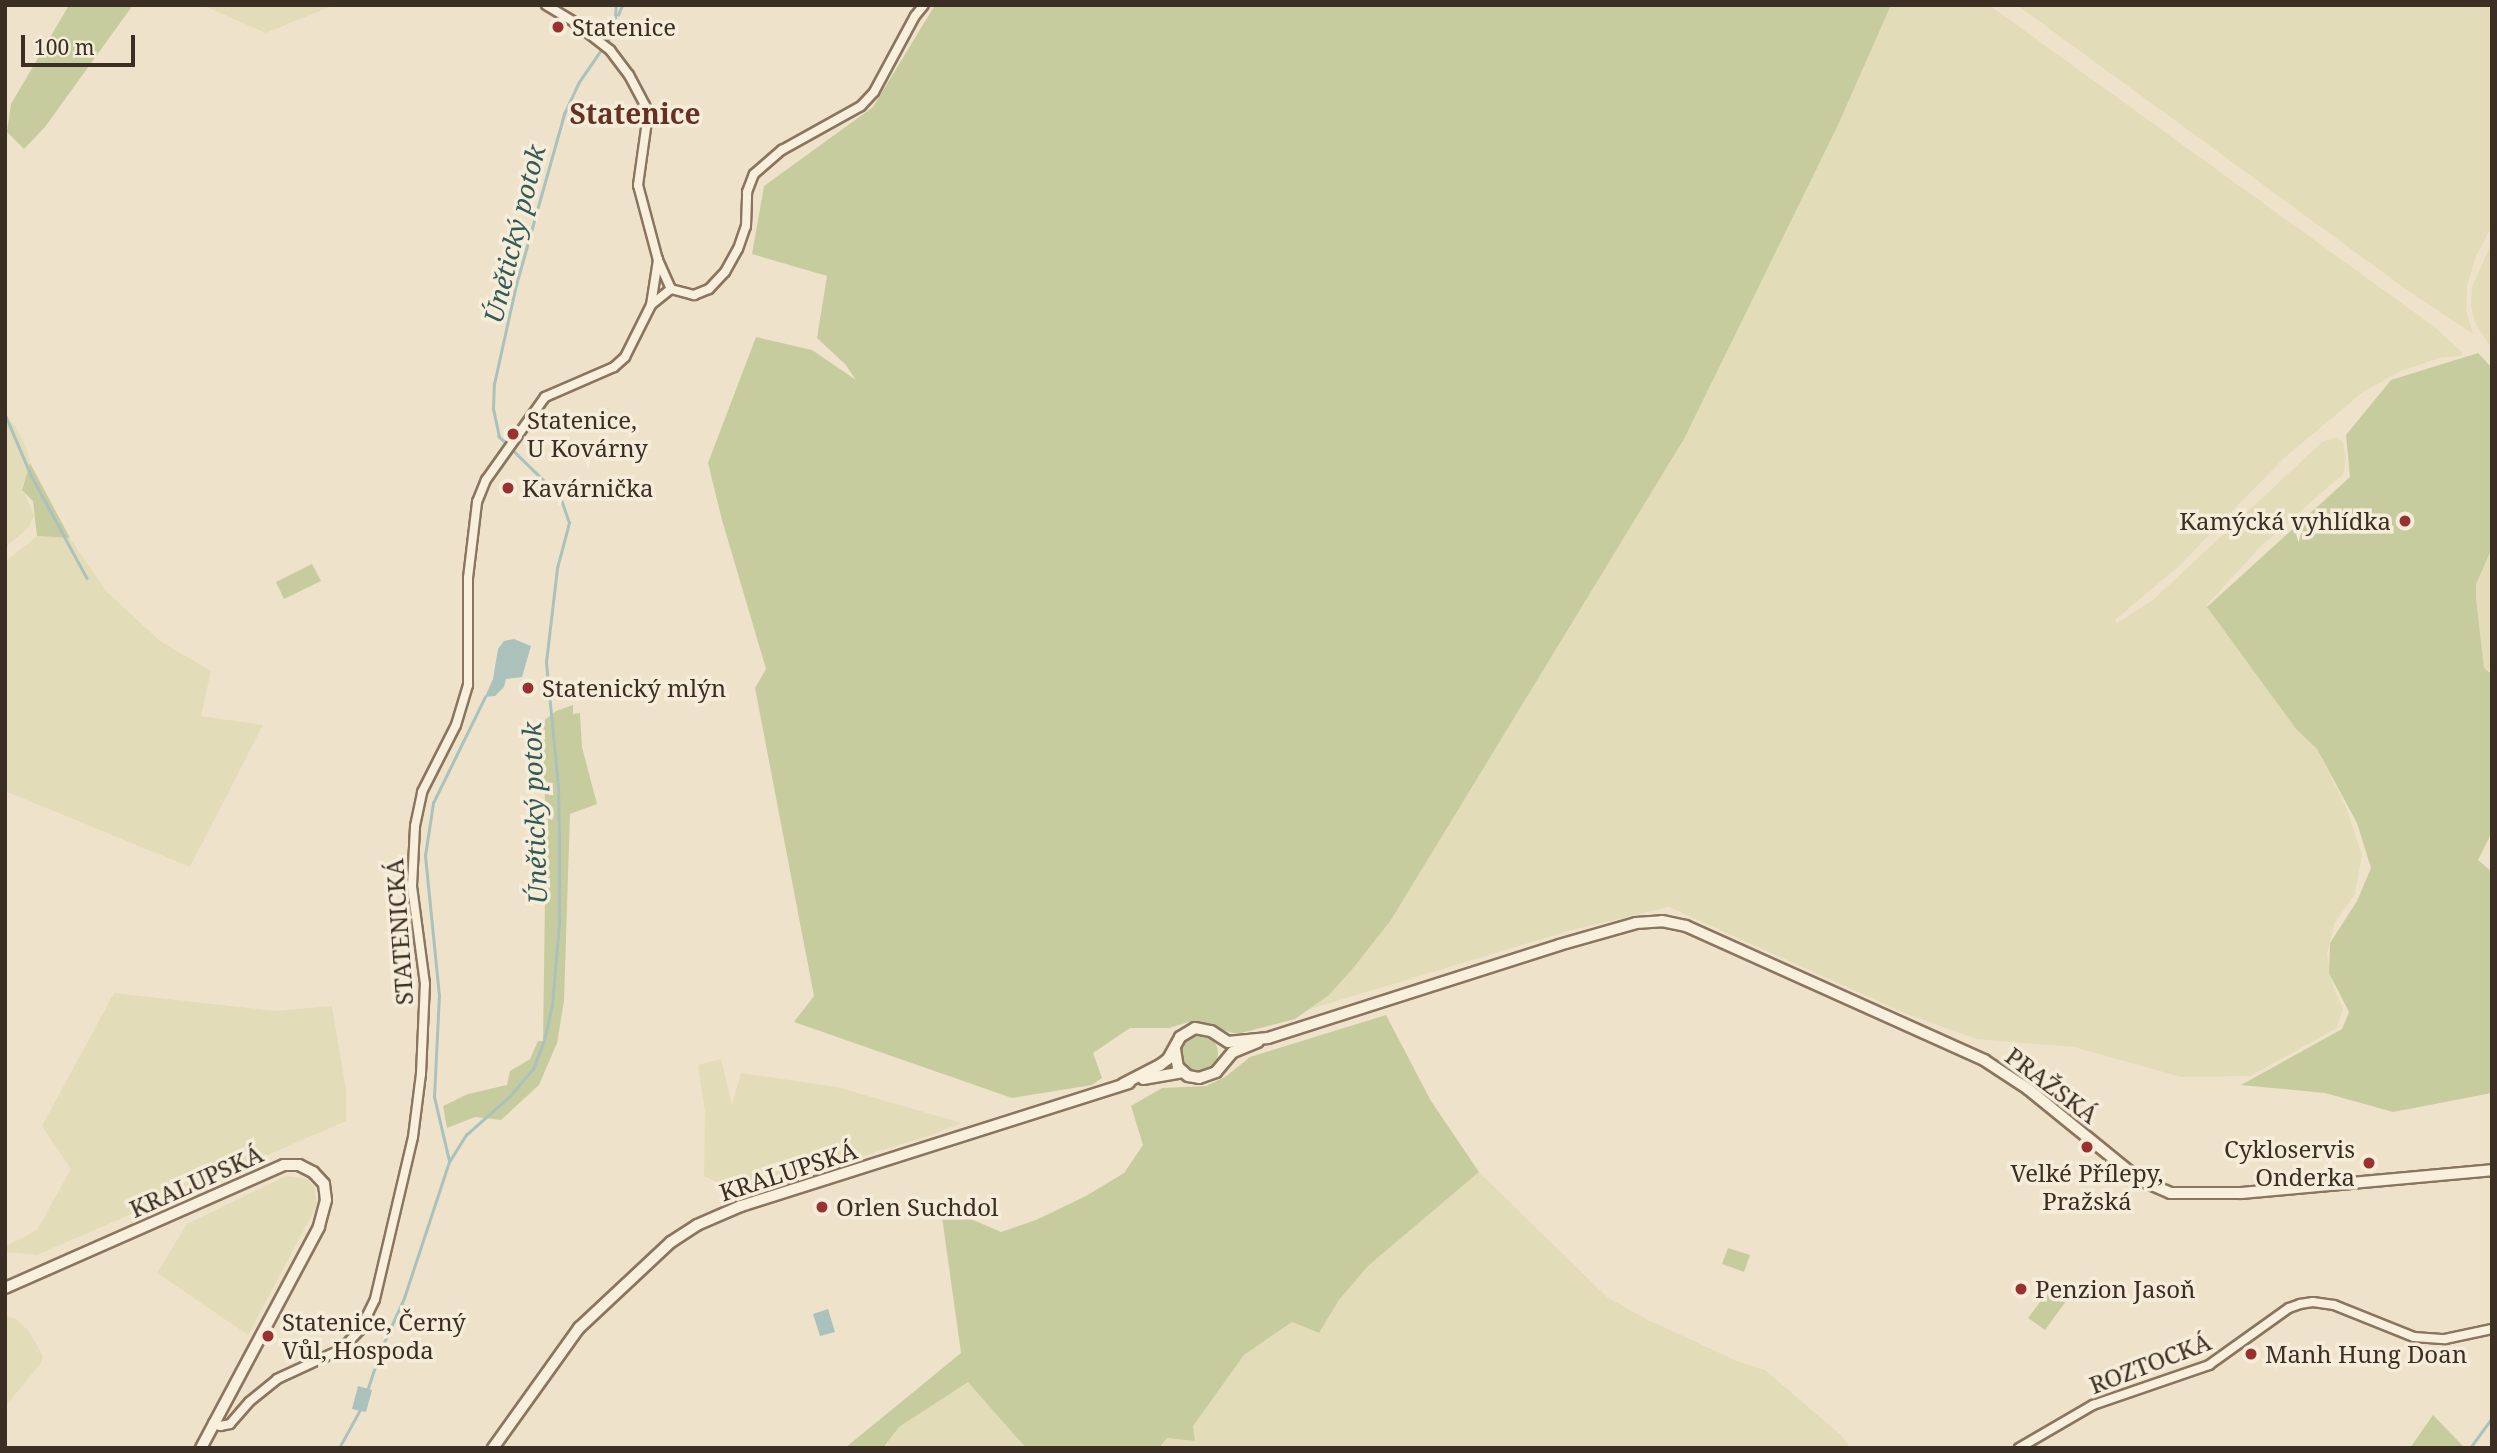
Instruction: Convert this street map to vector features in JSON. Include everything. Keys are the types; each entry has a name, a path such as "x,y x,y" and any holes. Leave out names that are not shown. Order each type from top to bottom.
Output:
{"main road":[{"name":"PRAŽSKÁ","path":"1268,1038 1559,945 1645,922 1662,921 1686,926 1984,1060 2020,1083 2140,1180 2170,1193 2241,1193 2492,1170"},
{"path":"1123,1084 1160,1065 1180,1037 1195,1028 1206,1029 1228,1042 1268,1038"},
{"path":"1219,1038 1224,1054 1223,1062"},
{"path":"1175,1046 1175,1060 1183,1072 1194,1077 1205,1077 1216,1072 1233,1052 1268,1038"},
{"name":"KRALUPSKÁ","path":"494,1448 579,1328 671,1242 697,1224 741,1206 1123,1084 1183,1072"},
{"name":"KRALUPSKÁ","path":"10,1285 284,1166 299,1165 313,1172 324,1184 326,1200 319,1227 201,1448"},
{"path":"5,1276 10,1285"}],"street":[{"name":"STATENICKÁ","path":"546,5 610,50 629,75 648,114 638,185 658,260 671,289 651,305"},
{"path":"671,289 694,295 709,289 725,272 738,249 746,226 747,192 754,174 782,150 861,106 874,92 915,16 924,5"},
{"name":"STATENICKÁ","path":"213,1423 220,1426 230,1424 277,1379 342,1349 360,1331 379,1287 413,1137 421,1074 425,984 412,886 415,826 422,792 456,725 468,685 468,578 473,517 482,488 545,397 621,362 651,305 658,260"},
{"name":"ROZTOCKÁ","path":"2019,1448 2093,1405 2209,1365 2300,1304 2334,1305 2414,1336 2445,1339 2492,1329"}],"shaded area":[{"path":"202,5 334,5 266,33"},
{"path":"1891,5 1989,5 2432,325 2462,352 2461,356 2439,358 2401,371 2363,392 2283,459 2178,567 2115,620 2117,623 2153,600 2322,442 2337,437 2343,442 2346,458 2343,474 2261,546 2207,605 2294,726 2317,749 2346,807 2362,855 2355,894 2334,924 2327,954 2332,983 2343,1009 2337,1028 2250,1076 2181,1077 2074,1047 1977,1039 1907,1014 1669,907 1568,931 1307,1010 1329,995 1391,920 1684,439"},
{"path":"2017,5 2492,5 2492,226 2476,256 2467,286 2466,310 2473,334 2407,290"},
{"path":"2492,242 2492,349 2475,323 2471,306 2472,287"},
{"path":"5,417 15,425 27,449 30,464 22,488 34,515 29,527 5,548"},
{"path":"37,536 70,538 106,591 160,641 211,671 201,716 263,725 190,867 5,791 5,562"},
{"path":"2492,548 2490,670 2484,669 2476,584"},
{"path":"114,993 276,1011 332,1006 346,1089 346,1121 37,1255 5,1252 5,1247 37,1230 71,1169 42,1126"},
{"path":"721,1059 732,1105 741,1073 837,1087 962,1123 768,1185 723,1185 704,1176 705,1112 698,1065"},
{"path":"1479,1172 1607,1297 1648,1320 1737,1361 1765,1370 1841,1435 1850,1448 1159,1448 1167,1438 1195,1441 1193,1426 1244,1355 1292,1322 1319,1333 1339,1300 1368,1266"},
{"path":"286,1176 307,1179 314,1186 317,1205 248,1335 157,1273 187,1224"},
{"path":"5,1317 14,1318 28,1330 43,1356 41,1363 5,1407"},
{"path":"968,1381 1026,1448 886,1448 890,1436 899,1427"}],"green space":[{"path":"69,5 133,5 45,127 24,149 7,132 11,104"},
{"path":"935,5 1891,5 1837,127 1684,439 1391,920 1354,967 1329,995 1295,1019 1237,1034 1192,1021 1169,1028 1130,1028 1093,1053 1102,1078 1092,1085 1012,1098 794,1022 814,996 755,688 766,669 708,463 756,337 812,350 856,380 845,364 817,338 827,276 752,254 764,186 873,107"},
{"path":"2478,353 2492,368 2492,548 2476,584 2476,598 2484,668 2492,674 2492,832 2478,860 2492,872 2492,1093 2393,1112 2325,1093 2241,1085 2342,1029 2349,1012 2329,973 2330,943 2357,901 2371,868 2357,823 2317,749 2296,729 2207,607 2350,477 2346,435 2391,380"},
{"path":"30,463 70,538 37,536 33,501 22,490"},
{"path":"312,564 321,581 284,599 276,582"},
{"path":"573,705 573,714 580,713 582,747 597,804 570,814 564,1001 557,1043 539,1085 501,1120 475,1117 447,1128 443,1106 468,1094 507,1085 510,1071 530,1059 538,1041 543,1041 546,829 542,722 556,711"},
{"path":"1386,1015 1431,1101 1479,1172 1368,1266 1339,1300 1319,1333 1292,1322 1244,1355 1193,1426 1195,1441 1167,1438 1159,1448 1026,1448 968,1382 899,1427 883,1448 845,1448 961,1353 941,1210 964,1216 1001,1232 1036,1220 1086,1196 1124,1173 1143,1145 1131,1106 1162,1088 1206,1086 1225,1077 1250,1057"},
{"path":"1199,1034 1212,1040 1218,1053 1212,1066 1199,1072 1186,1066 1180,1053 1186,1040"},
{"path":"1728,1248 1750,1255 1744,1272 1722,1264"},
{"path":"2052,1286 2069,1297 2045,1330 2028,1318"},
{"path":"2433,1415 2465,1448 2410,1448"}],"water":[{"path":"514,639 531,646 522,677 506,679 504,687 495,696 485,697 493,679 498,649 504,641"},
{"path":"828,1309 835,1332 820,1336 813,1314"},
{"path":"358,1386 372,1390 366,1412 352,1409"}],"waterway":[{"name":"Únětický potok","path":"367,1391 381,1349 404,1298 449,1162 466,1135 510,1096 533,1069 544,1040 552,1006 559,923 559,837 558,787 546,662 557,568 569,523 560,497 499,437 493,409 494,384 516,285 564,114 579,82 614,31 616,5"},
{"path":"618,15 622,5"},
{"path":"5,414 31,475 87,578"},
{"path":"449,1161 434,1097 439,996 425,856 433,803 485,697"},
{"name":"Únětický potok","path":"339,1448 361,1408"},
{"path":"2470,1448 2492,1418"}],"place":[{"name":"Statenice","path":"558,27"},
{"name":"Statenice, U Kovárny","path":"513,434"},
{"name":"Kavárnička","path":"508,488"},
{"name":"Kamýcká vyhlídka","path":"2405,521"},
{"name":"Statenický mlýn","path":"528,688"},
{"name":"Velké Přílepy, Pražská","path":"2087,1147"},
{"name":"Cykloservis Onderka","path":"2369,1163"},
{"name":"Orlen Suchdol","path":"822,1207"},
{"name":"Penzion Jasoň","path":"2021,1289"},
{"name":"Statenice, Černý Vůl, Hospoda","path":"268,1336"},
{"name":"Manh Hung Doan","path":"2251,1354"}],"district":[{"name":"Statenice","path":"635,113"}]}
